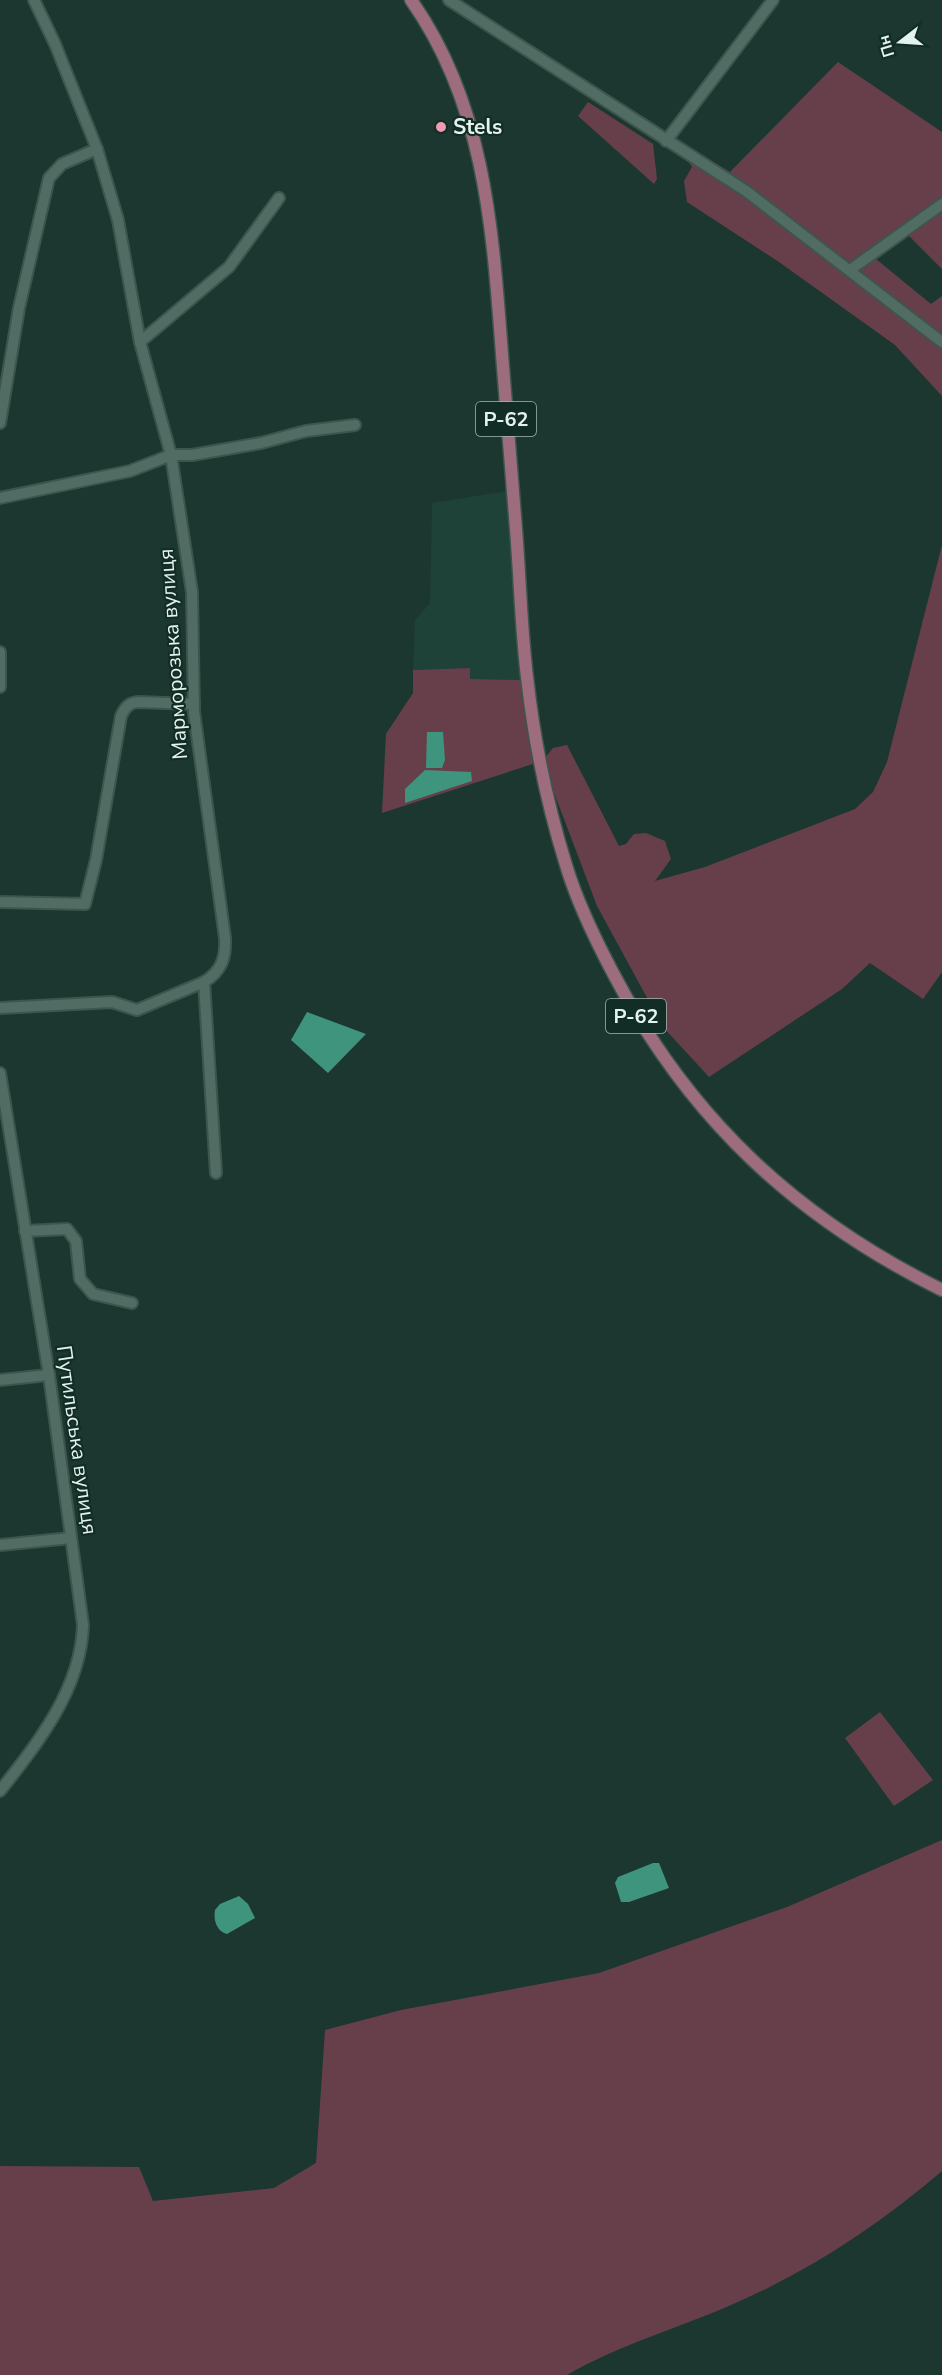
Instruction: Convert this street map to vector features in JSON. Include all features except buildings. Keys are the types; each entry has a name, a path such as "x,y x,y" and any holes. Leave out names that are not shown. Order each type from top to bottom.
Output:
{"main road":[{"name":"Р-62","path":"411,0 431,28 451,69 470,119 490,218 527,677 545,786 567,867 598,944 634,1014 681,1083 718,1127 766,1175 829,1222 897,1268 942,1290"}],"street":[{"name":"Марморозька вулиця","path":"34,0 55,44 97,149 117,220 140,342 171,455 192,592 194,704 225,938 226,957 214,976 204,982"},
{"path":"449,0 666,141 746,190 942,342"},
{"path":"666,141 773,0"},
{"path":"0,423 19,308 49,178 62,164 97,149"},
{"path":"140,342 229,267 279,198"},
{"path":"850,270 942,204"},
{"path":"0,498 130,471 171,455 192,455 261,443 306,431 355,424"},
{"path":"0,652 0,687"},
{"path":"0,902 85,904 96,860 123,712 130,704 138,702 194,704"},
{"path":"0,1008 112,1002 137,1010 204,982 216,1173"},
{"name":"Путильська вулиця","path":"0,1073 49,1376 83,1625 79,1663 70,1685 35,1744 0,1791"},
{"path":"25,1231 67,1229 76,1241 80,1279 93,1294 132,1303"},
{"path":"0,1380 49,1376"},
{"path":"0,1545 71,1538"}],"shaded area":[{"path":"838,62 942,132 942,269 906,233 894,241 876,259 931,304 942,296 942,396 895,345 779,262 687,202 684,181 692,167 675,141 730,172"},
{"path":"588,102 653,144 657,179 654,184 578,116"},
{"path":"508,491 515,613 526,680 470,679 469,668 413,670 415,620 430,603 432,503"},
{"path":"942,545 942,972 923,999 870,963 842,989 709,1077 663,1027 597,906 542,761 382,813 386,734 413,693 413,670 470,668 470,679 526,680 543,760 553,748 567,745 619,846 626,844 634,834 646,833 665,841 671,859 655,881 705,867 855,809 873,792 887,762"},
{"path":"427,732 443,732 445,760 442,768 426,768"},
{"path":"425,770 471,772 472,781 405,803 405,789"},
{"path":"307,1012 366,1034 328,1073 291,1040"},
{"path":"880,1712 933,1780 894,1806 845,1738"},
{"path":"942,1840 942,2171 868,2228 788,2278 710,2314 627,2346 567,2375 0,2375 0,2166 139,2167 153,2201 274,2188 316,2163 325,2030 401,2010 599,1973 787,1907"},
{"path":"653,1863 659,1863 669,1888 629,1902 621,1902 615,1883 618,1877"},
{"path":"239,1896 248,1904 255,1918 227,1934 224,1933 216,1925 215,1910 220,1904"}],"place":[{"name":"Stels","path":"441,127"}]}
